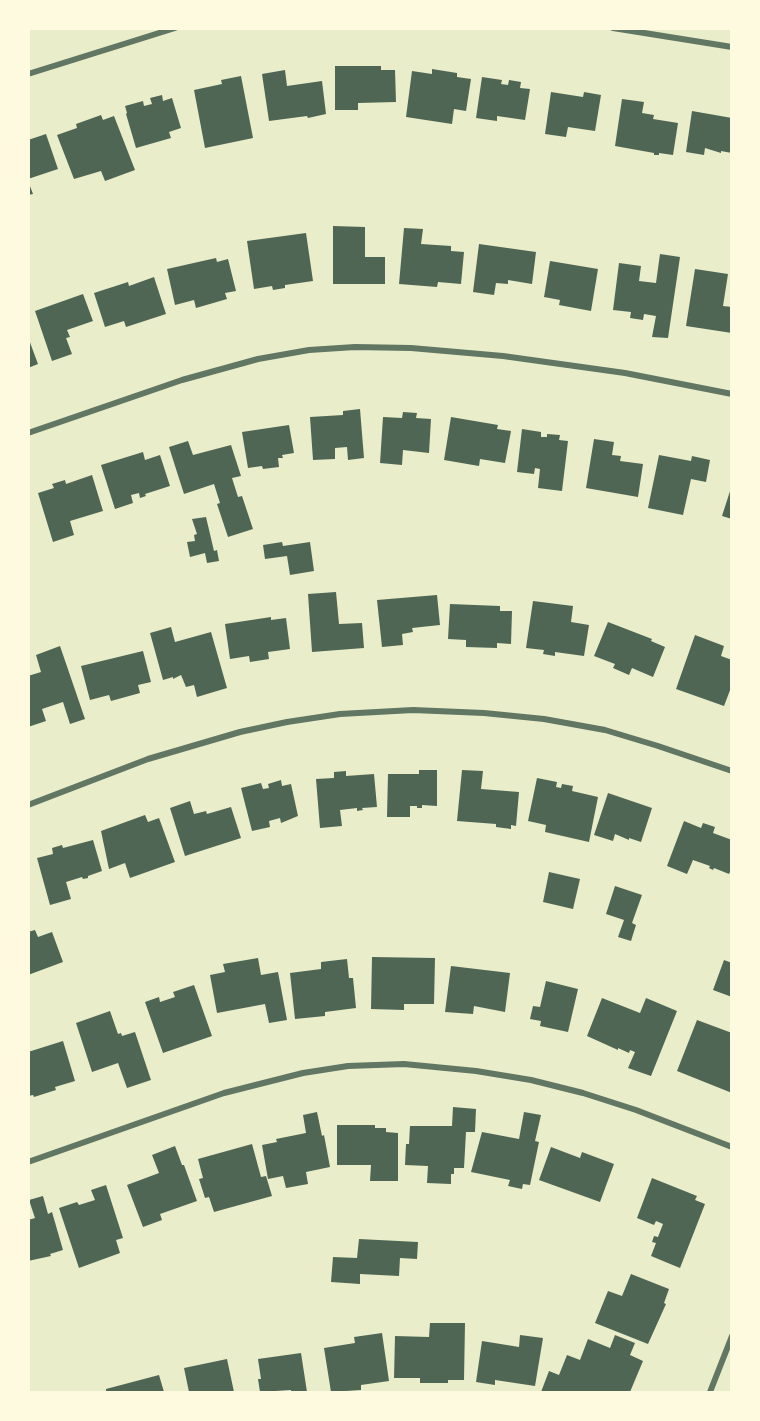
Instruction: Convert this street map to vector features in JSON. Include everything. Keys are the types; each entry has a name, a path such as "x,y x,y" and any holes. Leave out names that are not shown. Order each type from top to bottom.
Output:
{"street":[{"path":"28,74 176,28"},
{"path":"613,28 732,47"},
{"path":"28,433 182,380 258,358 309,350 355,347 411,348 503,356 625,373 732,394"},
{"path":"28,805 148,759 240,732 340,714 403,711 484,713 544,719 605,730 732,771"},
{"path":"28,1162 224,1093 303,1073 348,1066 404,1064 476,1071 531,1080 583,1093 636,1110 732,1147"},
{"path":"710,1392 732,1336"}],"building":[{"path":"335,66 381,66 381,70 395,70 396,102 358,103 358,110 335,110"},
{"path":"432,69 457,73 457,77 471,79 466,111 454,109 452,124 406,117 412,71 432,74"},
{"path":"285,70 287,86 322,81 326,114 269,121 262,74"},
{"path":"241,76 253,138 205,148 194,90 222,84 221,80"},
{"path":"482,77 502,80 501,84 508,85 509,80 521,82 520,88 530,89 525,120 497,116 497,121 476,118"},
{"path":"551,92 583,97 584,92 601,95 595,131 568,127 566,137 545,134"},
{"path":"162,95 163,101 172,98 181,128 169,132 171,138 136,148 125,106 143,101 144,106 152,104 150,98"},
{"path":"622,99 644,102 642,113 654,115 653,119 678,123 673,155 659,153 659,155 654,155 654,153 615,146"},
{"path":"692,111 732,118 732,153 721,151 721,153 705,148 704,155 686,152"},
{"path":"101,115 103,120 114,116 135,170 105,181 101,171 74,179 57,135 77,128 76,124"},
{"path":"46,134 58,169 28,179 28,140"},
{"path":"28,181 33,194 28,195"},
{"path":"333,226 365,227 365,257 385,257 385,284 333,284"},
{"path":"404,228 423,229 421,244 451,246 451,251 464,252 461,284 438,282 437,287 399,284"},
{"path":"306,233 313,281 285,285 285,288 273,290 272,286 254,289 247,241"},
{"path":"479,244 536,252 532,284 508,280 508,284 496,283 494,295 473,292"},
{"path":"660,254 680,257 668,338 652,337 656,316 644,314 643,320 630,318 631,312 613,310 619,263 641,266 639,281 656,283"},
{"path":"216,258 217,262 228,259 236,291 225,293 227,299 196,308 194,300 175,305 167,269"},
{"path":"550,261 598,269 591,311 559,305 560,300 544,297"},
{"path":"695,269 728,274 723,306 732,307 732,333 686,326"},
{"path":"154,277 166,314 126,327 124,321 105,327 94,293 128,282 129,286"},
{"path":"83,294 93,321 67,330 70,337 66,338 72,354 52,361 35,311"},
{"path":"28,337 38,364 28,368"},
{"path":"360,409 364,458 348,460 347,447 335,448 335,459 313,460 310,417 343,415 343,411"},
{"path":"403,412 417,413 416,418 431,419 429,453 403,450 402,465 380,463 383,417 402,418"},
{"path":"451,417 498,425 497,429 511,431 505,463 480,459 479,466 444,460"},
{"path":"289,425 294,453 278,458 279,467 248,468 242,432"},
{"path":"522,429 541,432 541,437 547,437 547,434 560,435 559,440 568,441 562,491 538,488 540,469 535,468 534,474 517,472"},
{"path":"594,439 614,442 612,455 621,456 620,461 643,464 638,497 586,488"},
{"path":"188,441 193,455 231,445 241,476 232,478 238,497 242,496 253,529 228,537 217,504 220,503 214,484 184,494 169,447"},
{"path":"143,452 145,460 160,455 170,486 145,494 146,496 140,498 139,493 131,495 133,503 115,509 101,465"},
{"path":"659,455 691,461 692,456 710,460 706,482 691,479 683,515 648,508"},
{"path":"92,475 103,511 70,521 74,535 53,542 38,493 54,488 52,484 65,480 66,484"},
{"path":"732,485 732,519 722,516"},
{"path":"206,517 214,551 217,550 219,561 207,563 205,553 190,557 187,542 195,541 194,535 197,534 192,519"},
{"path":"282,542 283,546 310,542 314,571 290,575 287,556 265,559 263,545"},
{"path":"336,592 339,624 362,623 364,648 312,652 308,594"},
{"path":"437,595 440,625 412,628 413,632 402,634 403,645 382,647 377,600"},
{"path":"533,601 573,606 571,622 589,625 584,656 555,652 555,656 543,654 544,650 526,648"},
{"path":"450,604 500,606 500,611 512,611 511,644 497,643 497,648 466,647 466,640 448,639"},
{"path":"271,617 271,620 286,618 290,649 268,652 269,659 250,662 249,656 230,659 225,624"},
{"path":"608,622 652,639 651,641 665,647 653,677 632,668 629,675 613,668 615,664 594,656"},
{"path":"171,627 175,642 211,632 227,688 197,697 194,685 186,687 181,675 163,680 150,633"},
{"path":"695,635 724,646 721,656 732,660 732,685 724,706 676,689"},
{"path":"60,646 85,719 70,724 63,702 42,709 46,721 28,727 28,676 41,672 36,655"},
{"path":"143,651 151,682 138,685 140,693 111,701 109,695 90,700 81,666"},
{"path":"419,770 437,770 437,806 422,805 422,808 417,808 417,806 410,806 410,817 387,817 388,774 419,774"},
{"path":"462,770 483,771 481,789 519,792 516,826 511,825 511,829 496,827 496,824 457,821"},
{"path":"346,771 346,776 374,774 377,807 362,808 363,810 357,811 357,808 340,810 342,826 320,828 316,779 334,778 334,772"},
{"path":"537,778 557,782 556,787 561,788 562,784 573,786 572,791 598,797 589,842 545,832 546,825 528,821"},
{"path":"281,780 282,786 291,784 298,816 281,823 280,818 269,821 270,827 252,831 241,788 261,783 263,789 269,788 268,784"},
{"path":"608,793 652,808 641,842 615,834 613,841 594,835"},
{"path":"190,801 194,814 206,811 207,814 231,807 241,838 185,856 170,808"},
{"path":"145,815 148,822 159,818 175,862 130,878 125,863 109,869 101,831"},
{"path":"684,821 701,828 703,823 715,827 713,833 732,840 732,868 729,874 714,868 713,870 709,868 710,866 693,860 687,874 667,866"},
{"path":"93,840 102,871 88,878 83,879 82,877 66,882 71,899 50,905 37,858 53,854 52,848 62,845 63,848"},
{"path":"549,872 580,879 573,909 543,902"},
{"path":"615,886 642,895 632,923 636,925 631,941 618,937 624,920 606,914"},
{"path":"35,930 38,937 52,932 63,962 28,975 28,932"},
{"path":"372,957 435,958 434,1004 404,1004 404,1010 371,1009"},
{"path":"258,958 261,975 278,972 287,1020 269,1023 265,1004 217,1013 210,975 225,972 223,964"},
{"path":"347,959 349,978 353,978 356,1008 325,1012 325,1016 295,1019 290,973 321,969 321,962"},
{"path":"724,960 732,963 732,997 713,990"},
{"path":"451,966 510,973 505,1012 474,1006 473,1014 445,1012"},
{"path":"546,981 578,989 568,1032 540,1026 541,1021 530,1019 533,1006 540,1007"},
{"path":"194,985 212,1036 163,1053 145,1002 159,997 160,1002 175,997 173,992"},
{"path":"602,998 640,1013 646,998 677,1011 651,1076 628,1068 635,1052 630,1050 629,1053 618,1048 618,1050 587,1036"},
{"path":"110,1011 118,1034 121,1033 122,1036 135,1032 151,1080 127,1088 118,1063 92,1072 76,1023"},
{"path":"697,1020 732,1033 732,1093 677,1071"},
{"path":"63,1041 75,1081 55,1087 56,1090 34,1097 33,1095 28,1096 28,1052"},
{"path":"453,1107 476,1109 475,1132 466,1132 464,1168 454,1168 454,1174 451,1174 451,1184 427,1183 428,1166 405,1165 410,1126 452,1126"},
{"path":"317,1112 330,1167 306,1172 308,1184 286,1188 283,1176 268,1179 262,1145 277,1142 276,1139 306,1133 303,1115"},
{"path":"524,1112 541,1115 535,1141 539,1142 530,1185 523,1184 522,1189 508,1186 510,1180 471,1172 482,1132 519,1139"},
{"path":"337,1125 375,1125 375,1128 386,1128 386,1132 398,1133 398,1181 370,1181 371,1165 337,1165"},
{"path":"252,1144 261,1177 266,1176 272,1196 214,1212 209,1197 205,1198 199,1179 203,1178 198,1159"},
{"path":"175,1146 197,1201 160,1214 162,1220 143,1227 127,1185 159,1173 152,1155"},
{"path":"551,1147 580,1158 582,1152 614,1164 600,1202 539,1180"},
{"path":"652,1178 697,1196 695,1200 705,1204 680,1268 651,1256 656,1243 652,1242 654,1236 658,1237 663,1224 656,1221 654,1225 637,1218"},
{"path":"106,1185 123,1238 116,1240 120,1253 79,1268 59,1208 77,1202 79,1205 95,1200 91,1190"},
{"path":"43,1196 48,1214 52,1212 63,1250 50,1254 51,1256 28,1261 28,1220 35,1218 29,1200"},
{"path":"359,1239 418,1242 417,1259 400,1258 399,1276 360,1274 360,1284 331,1282 333,1257 357,1258"},
{"path":"631,1274 669,1289 664,1303 666,1304 648,1344 595,1323 608,1291 622,1296"},
{"path":"430,1323 465,1323 464,1380 448,1380 448,1383 420,1383 420,1378 394,1378 395,1336 429,1337"},
{"path":"382,1333 389,1381 361,1385 361,1390 331,1392 324,1348 355,1343 354,1337"},
{"path":"520,1335 543,1338 535,1386 495,1380 495,1385 476,1382 482,1341 519,1347"},
{"path":"615,1335 635,1343 630,1355 643,1361 630,1392 541,1392 549,1371 559,1375 567,1355 580,1360 588,1339 610,1348"},
{"path":"301,1353 307,1392 291,1392 291,1390 260,1392 258,1359"},
{"path":"227,1359 234,1392 189,1392 184,1368"},
{"path":"159,1375 164,1392 106,1392 106,1389"}]}
